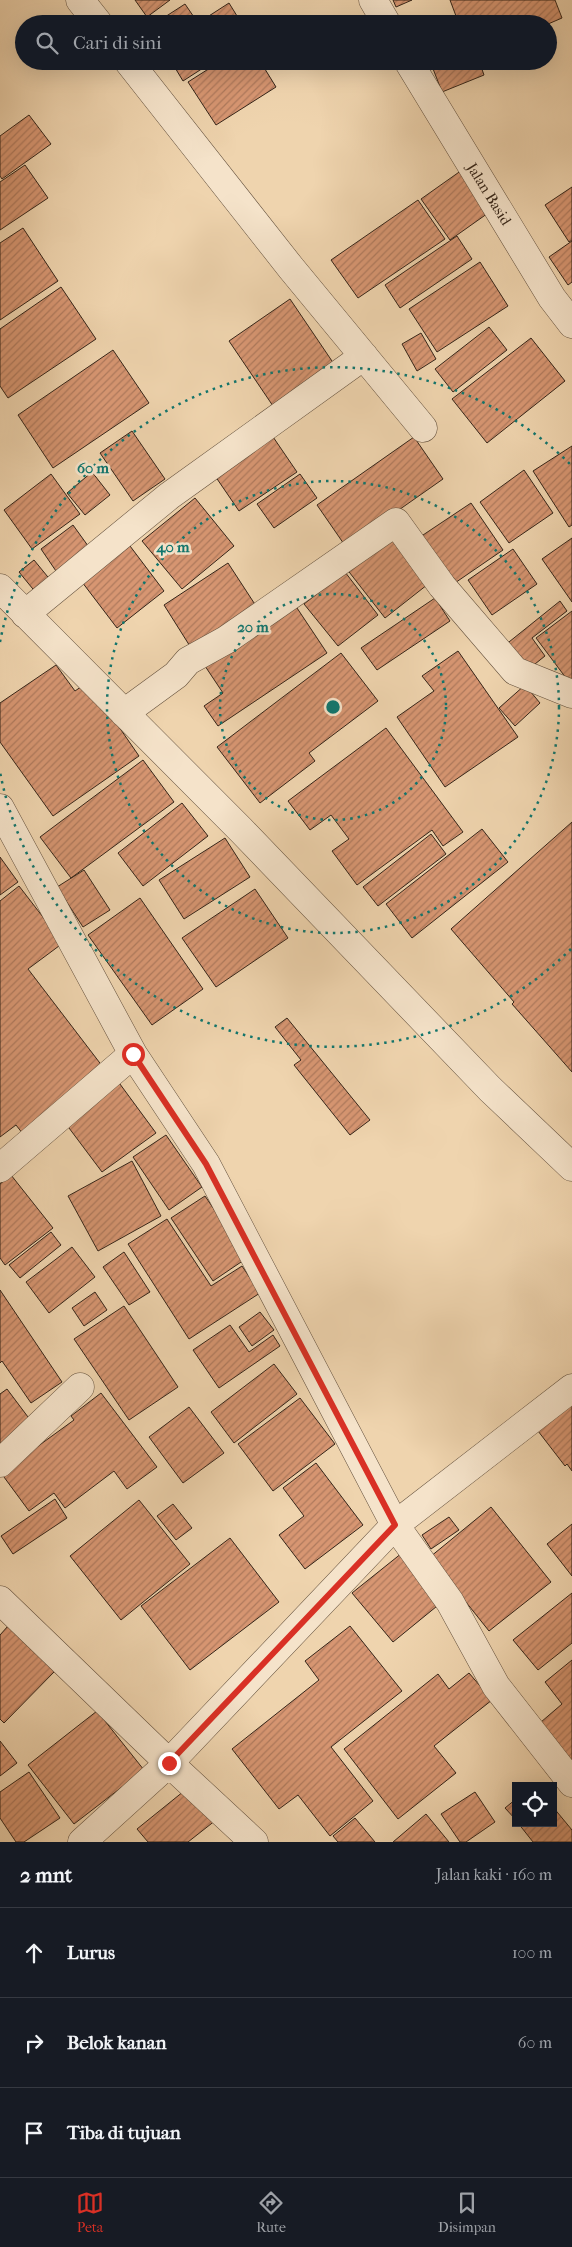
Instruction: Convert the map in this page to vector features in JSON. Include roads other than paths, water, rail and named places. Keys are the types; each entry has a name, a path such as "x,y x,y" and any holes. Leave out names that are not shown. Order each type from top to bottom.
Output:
{"street":[{"path":"80,0 92,15"},
{"path":"373,0 382,15"},
{"path":"135,70 291,268 423,428"},
{"name":"Jalan Basid","path":"413,70 552,298 572,324"},
{"path":"25,614 169,496 364,356"},
{"path":"124,713 176,675 188,661 226,640 396,522 442,586 515,671 572,694"},
{"path":"0,588 241,830 490,1089 572,1167"},
{"path":"0,808 133,1054 206,1164 395,1525 450,1602 496,1686 572,1783"},
{"path":"0,1168 133,1054"},
{"path":"0,1462 80,1388"},
{"path":"82,1842 169,1763 395,1525 572,1388"},
{"path":"0,1600 254,1842"}]}
